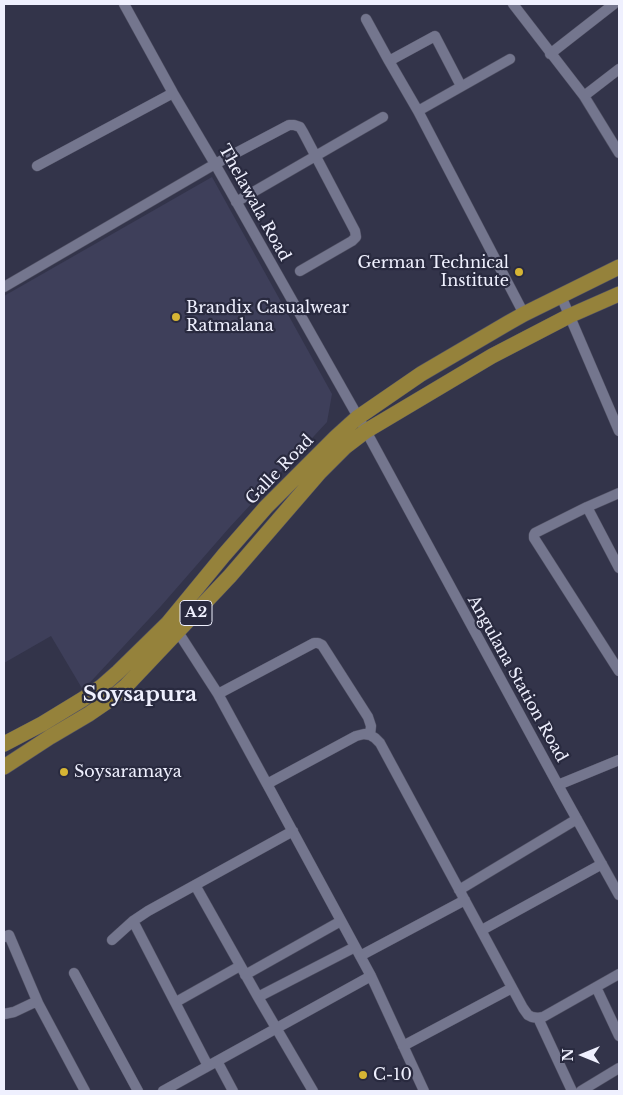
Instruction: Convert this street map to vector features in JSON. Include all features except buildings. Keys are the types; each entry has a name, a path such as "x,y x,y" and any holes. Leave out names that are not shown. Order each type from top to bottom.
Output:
{"highway":[{"name":"Galle Road","path":"4,767 108,702 126,686 173,628 224,555 266,507 357,418 421,374 524,314 619,267"},
{"name":"Galle Road","path":"4,744 42,724 101,687 173,628 230,576 319,473 345,447 366,432 492,356 569,316 619,294"}],"street":[{"name":"Thelawala Road","path":"124,4 357,418"},
{"path":"513,4 584,96 619,152"},
{"path":"550,54 614,4"},
{"path":"366,19 418,111 524,314"},
{"path":"389,62 435,36 461,86"},
{"path":"418,111 510,59"},
{"path":"584,96 619,69"},
{"path":"37,166 173,93"},
{"path":"236,202 382,117"},
{"path":"4,287 215,164 289,125 300,127 303,132 355,231 356,237 300,271"},
{"path":"561,296 619,431"},
{"path":"357,418 366,432"},
{"name":"Angulana Station Road","path":"366,432 619,895"},
{"path":"619,492 535,533 534,538 619,671"},
{"path":"587,507 619,568"},
{"path":"173,628 218,694 371,976 403,1046 420,1090"},
{"path":"218,694 314,643 318,643 322,645 368,717 371,726 370,735"},
{"path":"267,784 356,736 364,734 376,738 482,930 522,1008 528,1015 538,1018 549,1014 619,974"},
{"path":"558,785 619,760"},
{"path":"459,890 576,819"},
{"path":"112,940 148,911 293,831"},
{"path":"482,930 602,864"},
{"path":"195,885 313,1091"},
{"path":"360,956 465,900"},
{"path":"134,921 176,1002 213,1064 232,1091"},
{"path":"176,1002 341,921"},
{"path":"4,937 9,935 38,1003 85,1091"},
{"path":"258,997 355,947"},
{"path":"74,973 138,1091"},
{"path":"163,1091 371,976"},
{"path":"596,987 619,1036"},
{"path":"403,1046 512,988"},
{"path":"4,1014 14,1012 33,1003 38,1003"},
{"path":"538,1018 572,1091"},
{"path":"581,1091 619,1068"}],"shaded area":[{"path":"212,177 332,394 327,422 83,690 51,636 4,663 4,296"}],"place":[{"name":"German Technical Institute","path":"519,272"},
{"name":"Brandix Casualwear Ratmalana","path":"176,317"},
{"name":"Soysaramaya","path":"64,772"},
{"name":"C-10","path":"363,1075"}],"district":[{"name":"Soysapura","path":"140,695"}]}
